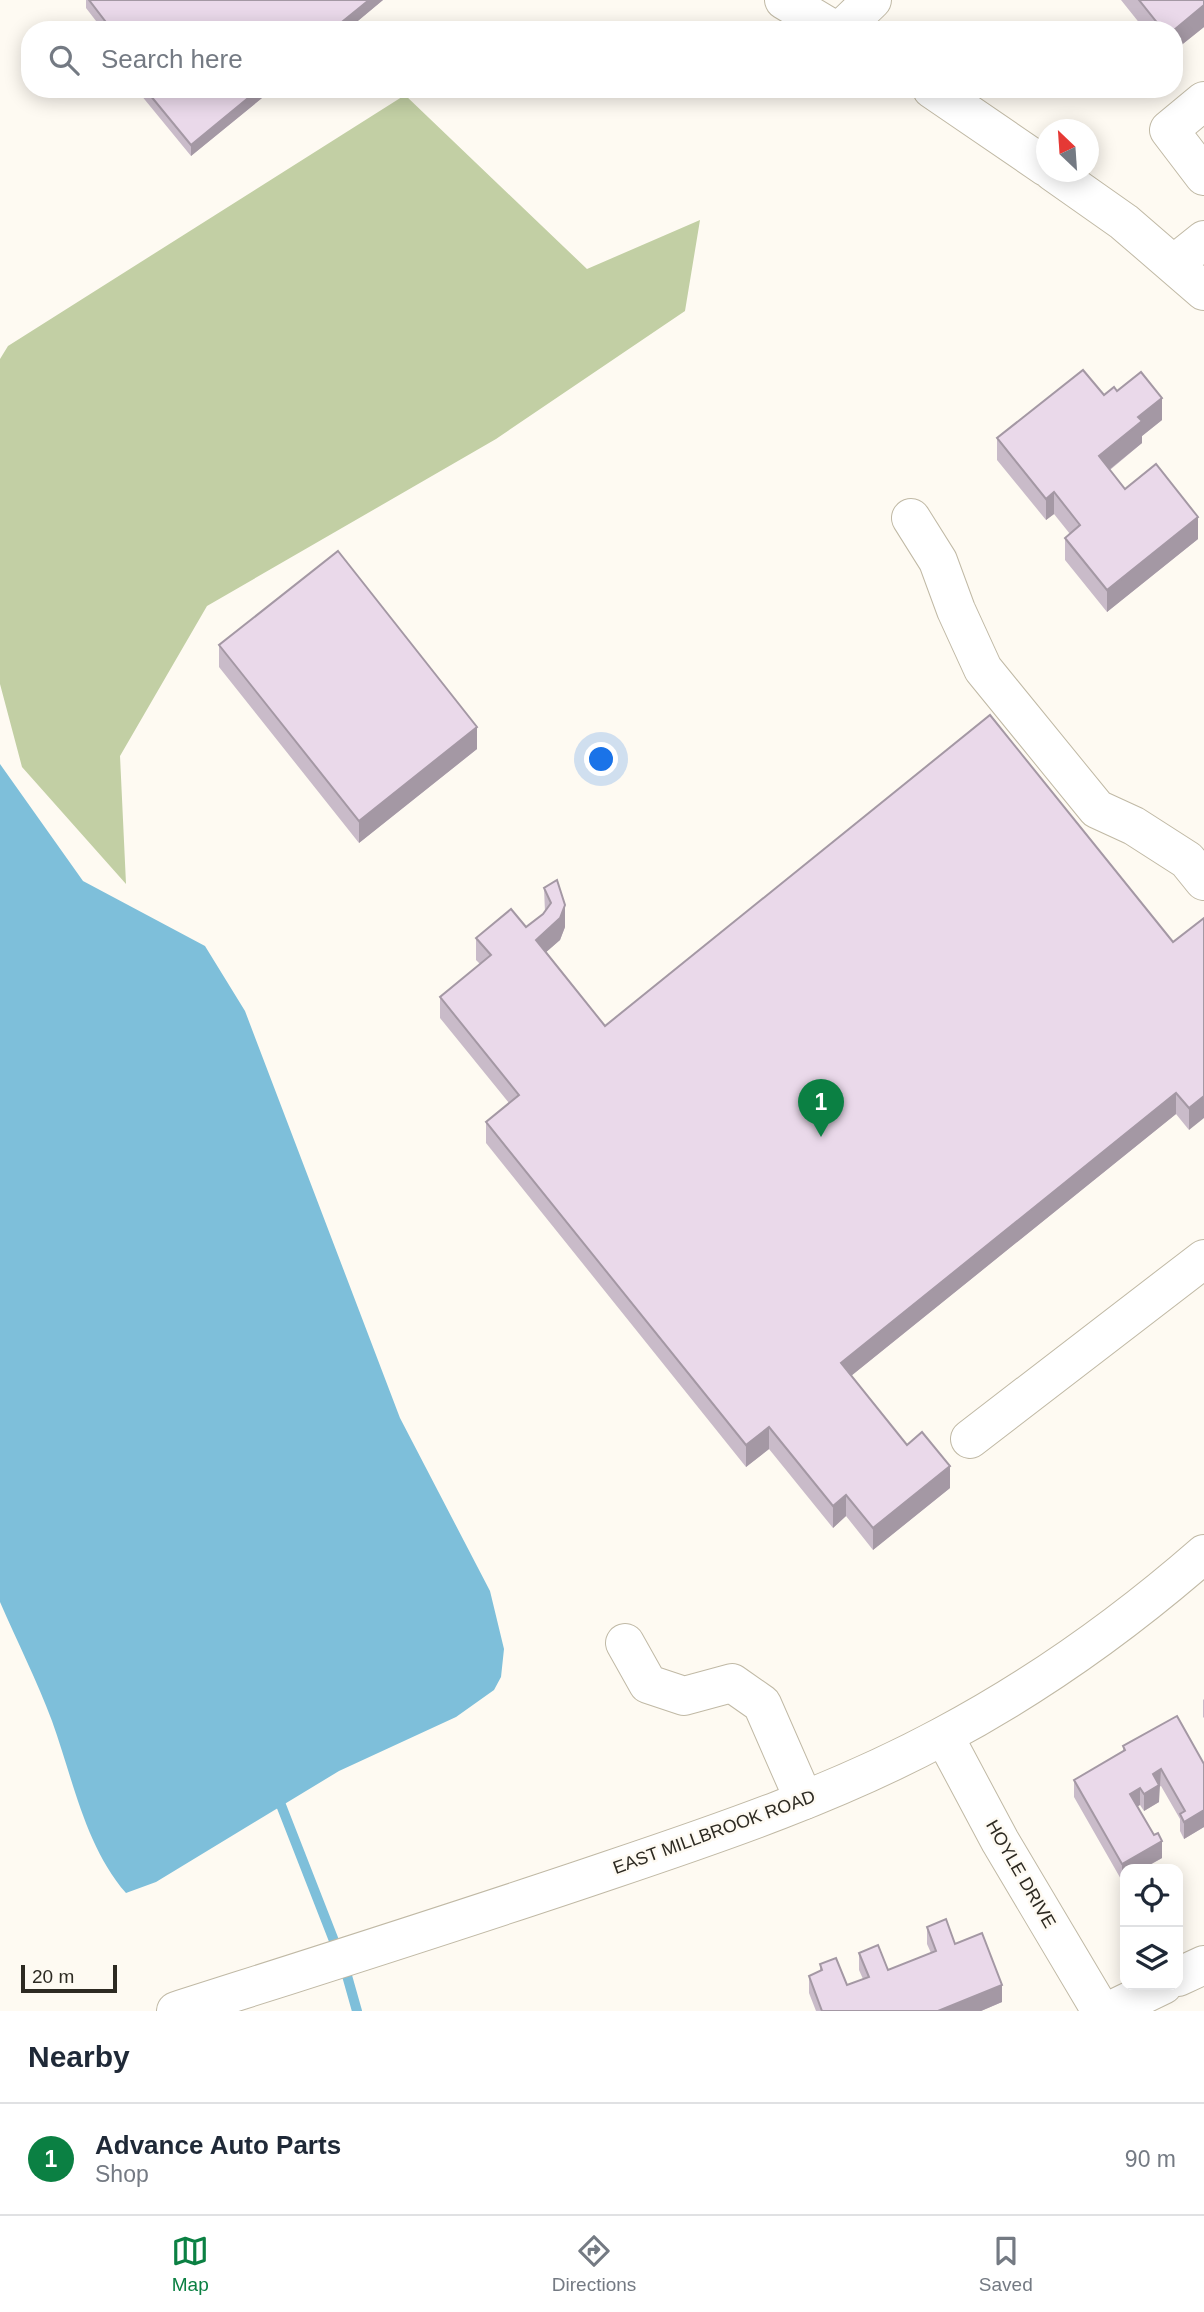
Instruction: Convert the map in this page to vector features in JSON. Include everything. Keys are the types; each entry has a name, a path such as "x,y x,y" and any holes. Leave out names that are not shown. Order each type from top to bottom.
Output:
{"main road":[{"path":"784,0 819,21"},
{"path":"850,21 872,0"},
{"path":"946,98 1036,160"},
{"path":"1204,101 1169,130 1204,176"},
{"path":"1067,182 1124,222 1204,290"},
{"path":"1174,264 1204,240"},
{"path":"911,518 938,561 956,610 983,669 1097,809 1134,826 1187,860 1204,881"},
{"path":"970,1439 1204,1259"},
{"name":"EAST MILLBROOK ROAD","path":"176,2011 590,1877 804,1800 944,1736 1117,1624 1204,1554"},
{"path":"625,1643 648,1685 684,1696 732,1683 762,1704 804,1800"},
{"name":"HOYLE DRIVE","path":"944,1736 1000,1841 1101,2011"},
{"path":"1183,1975 1204,1965"},
{"path":"1110,2011 1153,1990"}],"green space":[{"path":"400,98 408,98 587,269 700,220 685,311 496,439 207,606 120,756 126,884 22,767 0,684 0,359 8,346"}],"water":[{"path":"0,764 83,881 205,946 245,1011 400,1418 490,1591 504,1649 501,1677 494,1690 456,1717 339,1771 156,1882 126,1893 100,1854 90,1833 46,1706 0,1602"}],"building":[{"path":"89,0 369,0 343,21 105,21"},
{"path":"1139,0 1204,0 1204,5 1183,22 1156,21"},
{"path":"152,98 248,98 191,145"},
{"path":"1083,370 1104,395 1114,387 1117,391 1141,372 1162,398 1138,417 1142,421 1099,456 1125,489 1156,464 1198,517 1107,590 1065,538 1080,525 1054,492 1046,499 997,438"},
{"path":"338,551 477,727 359,821 219,645"},
{"path":"990,715 1173,942 1204,918 1204,1096 1189,1108 1176,1093 841,1363 907,1445 922,1432 950,1466 873,1528 846,1495 833,1506 769,1427 746,1445 486,1122 519,1095 440,997 491,955 476,938 511,909 526,927 543,914 551,903 544,888 557,880 565,905 560,918 536,940 605,1026"},
{"path":"1177,1716 1204,1764 1204,1810 1184,1822 1180,1814 1185,1811 1161,1769 1153,1774 1159,1785 1144,1794 1140,1788 1130,1794 1154,1835 1158,1833 1162,1841 1122,1864 1074,1780 1125,1750 1123,1746"},
{"path":"946,1919 955,1944 982,1933 1002,1985 938,2011 822,2011 809,1976 822,1970 820,1964 836,1958 847,1985 869,1977 859,1953 878,1945 888,1970 936,1951 927,1927"}],"waterway":[{"path":"281,1805 338,1951"},
{"path":"344,1965 357,2011"}],"place":[{"name":"Advance Auto Parts","path":"821,1137"}]}
